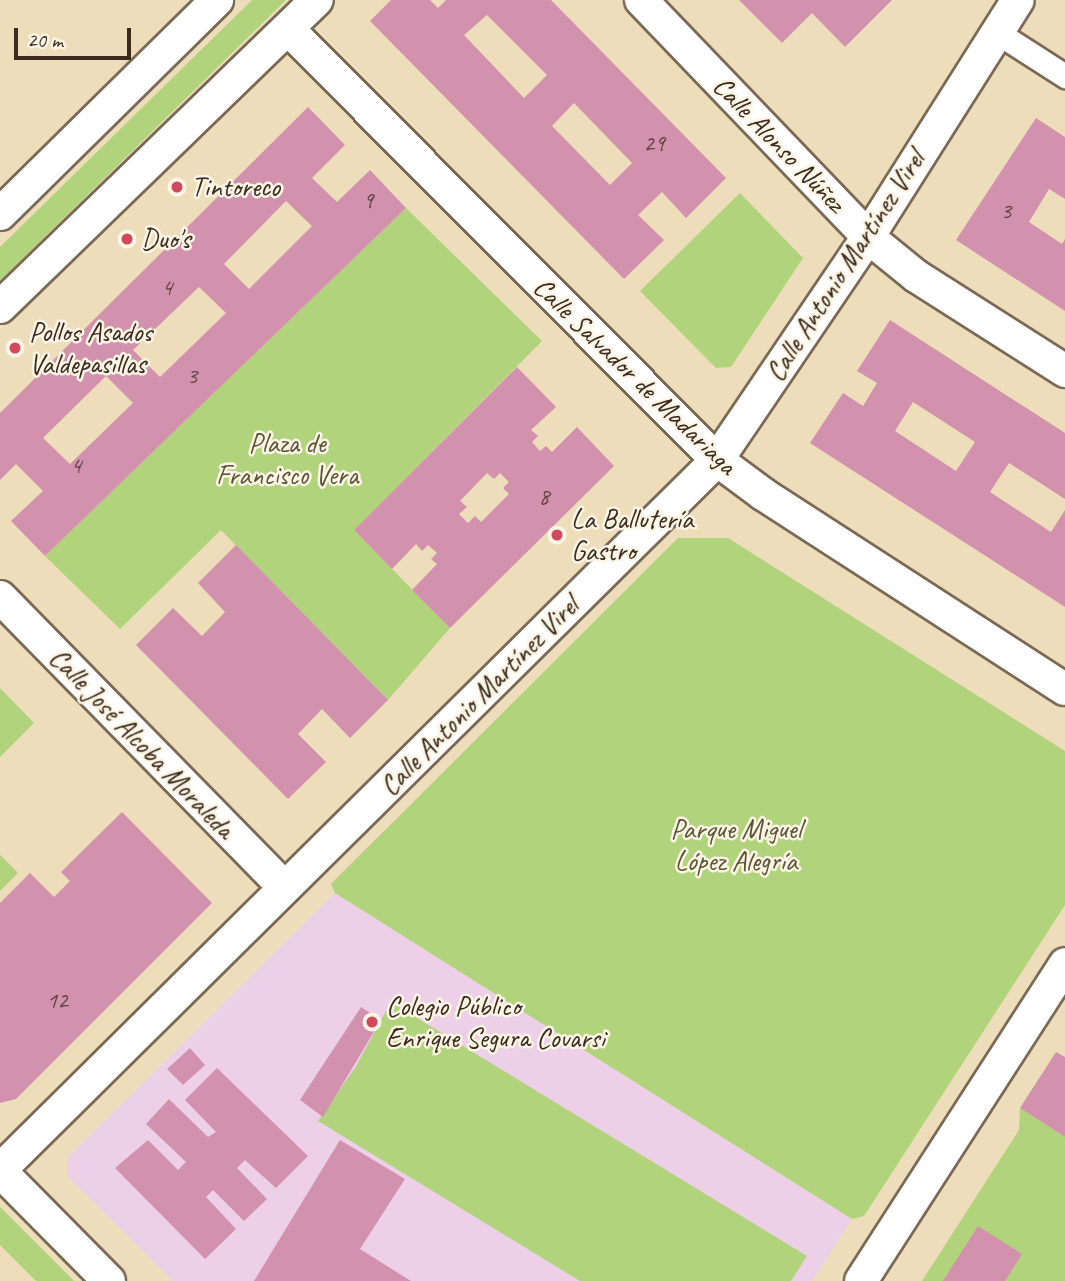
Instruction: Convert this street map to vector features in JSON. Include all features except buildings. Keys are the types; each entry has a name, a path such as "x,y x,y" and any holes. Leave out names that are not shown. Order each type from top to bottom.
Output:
{"street":[{"path":"0,214 217,0"},
{"path":"0,307 317,0"},
{"name":"Calle Alonso Núñez","path":"641,0 868,237 916,276 1065,371"},
{"name":"Calle Antonio Martínez Virel","path":"0,1170 717,460 868,237 1018,0"},
{"name":"Calle Salvador de Madariaga","path":"288,29 717,460 763,494 1065,688"},
{"path":"998,33 1065,76"},
{"name":"Calle José Alcoba Moraleda","path":"0,597 285,888"},
{"path":"861,1281 1065,964"},
{"path":"0,1170 109,1281"}],"shaded area":[{"name":"Colegio Público Enrique Segura Covarsi","path":"335,893 852,1219 812,1281 173,1281 67,1176 67,1158"}],"green space":[{"path":"252,0 286,0 0,281 0,247"},
{"path":"740,193 803,258 731,367 716,368 640,291"},
{"name":"Plaza de Francisco Vera","path":"406,208 542,341 354,530 450,628 388,700 221,530 120,629 45,556"},
{"name":"Parque Miguel López Alegría","path":"678,538 728,538 1065,751 1065,905 864,1216 852,1219 335,893 331,884"},
{"path":"0,688 34,723 0,757"},
{"path":"0,855 18,873 0,891"},
{"path":"391,1002 807,1256 791,1281 580,1281 318,1121 355,1068"},
{"path":"1020,1108 1065,1137 1065,1281 922,1281 1019,1130"},
{"path":"0,1207 74,1281 36,1281 0,1245"}],"place":[{"name":"Tintoreco","path":"177,187"},
{"name":"Duo's","path":"127,239"},
{"name":"Pollos Asados Valdepasillas","path":"15,348"},
{"name":"La Ballutería Gastro","path":"557,535"},
{"name":"Colegio Público Enrique Segura Covarsi","path":"372,1022"}]}
